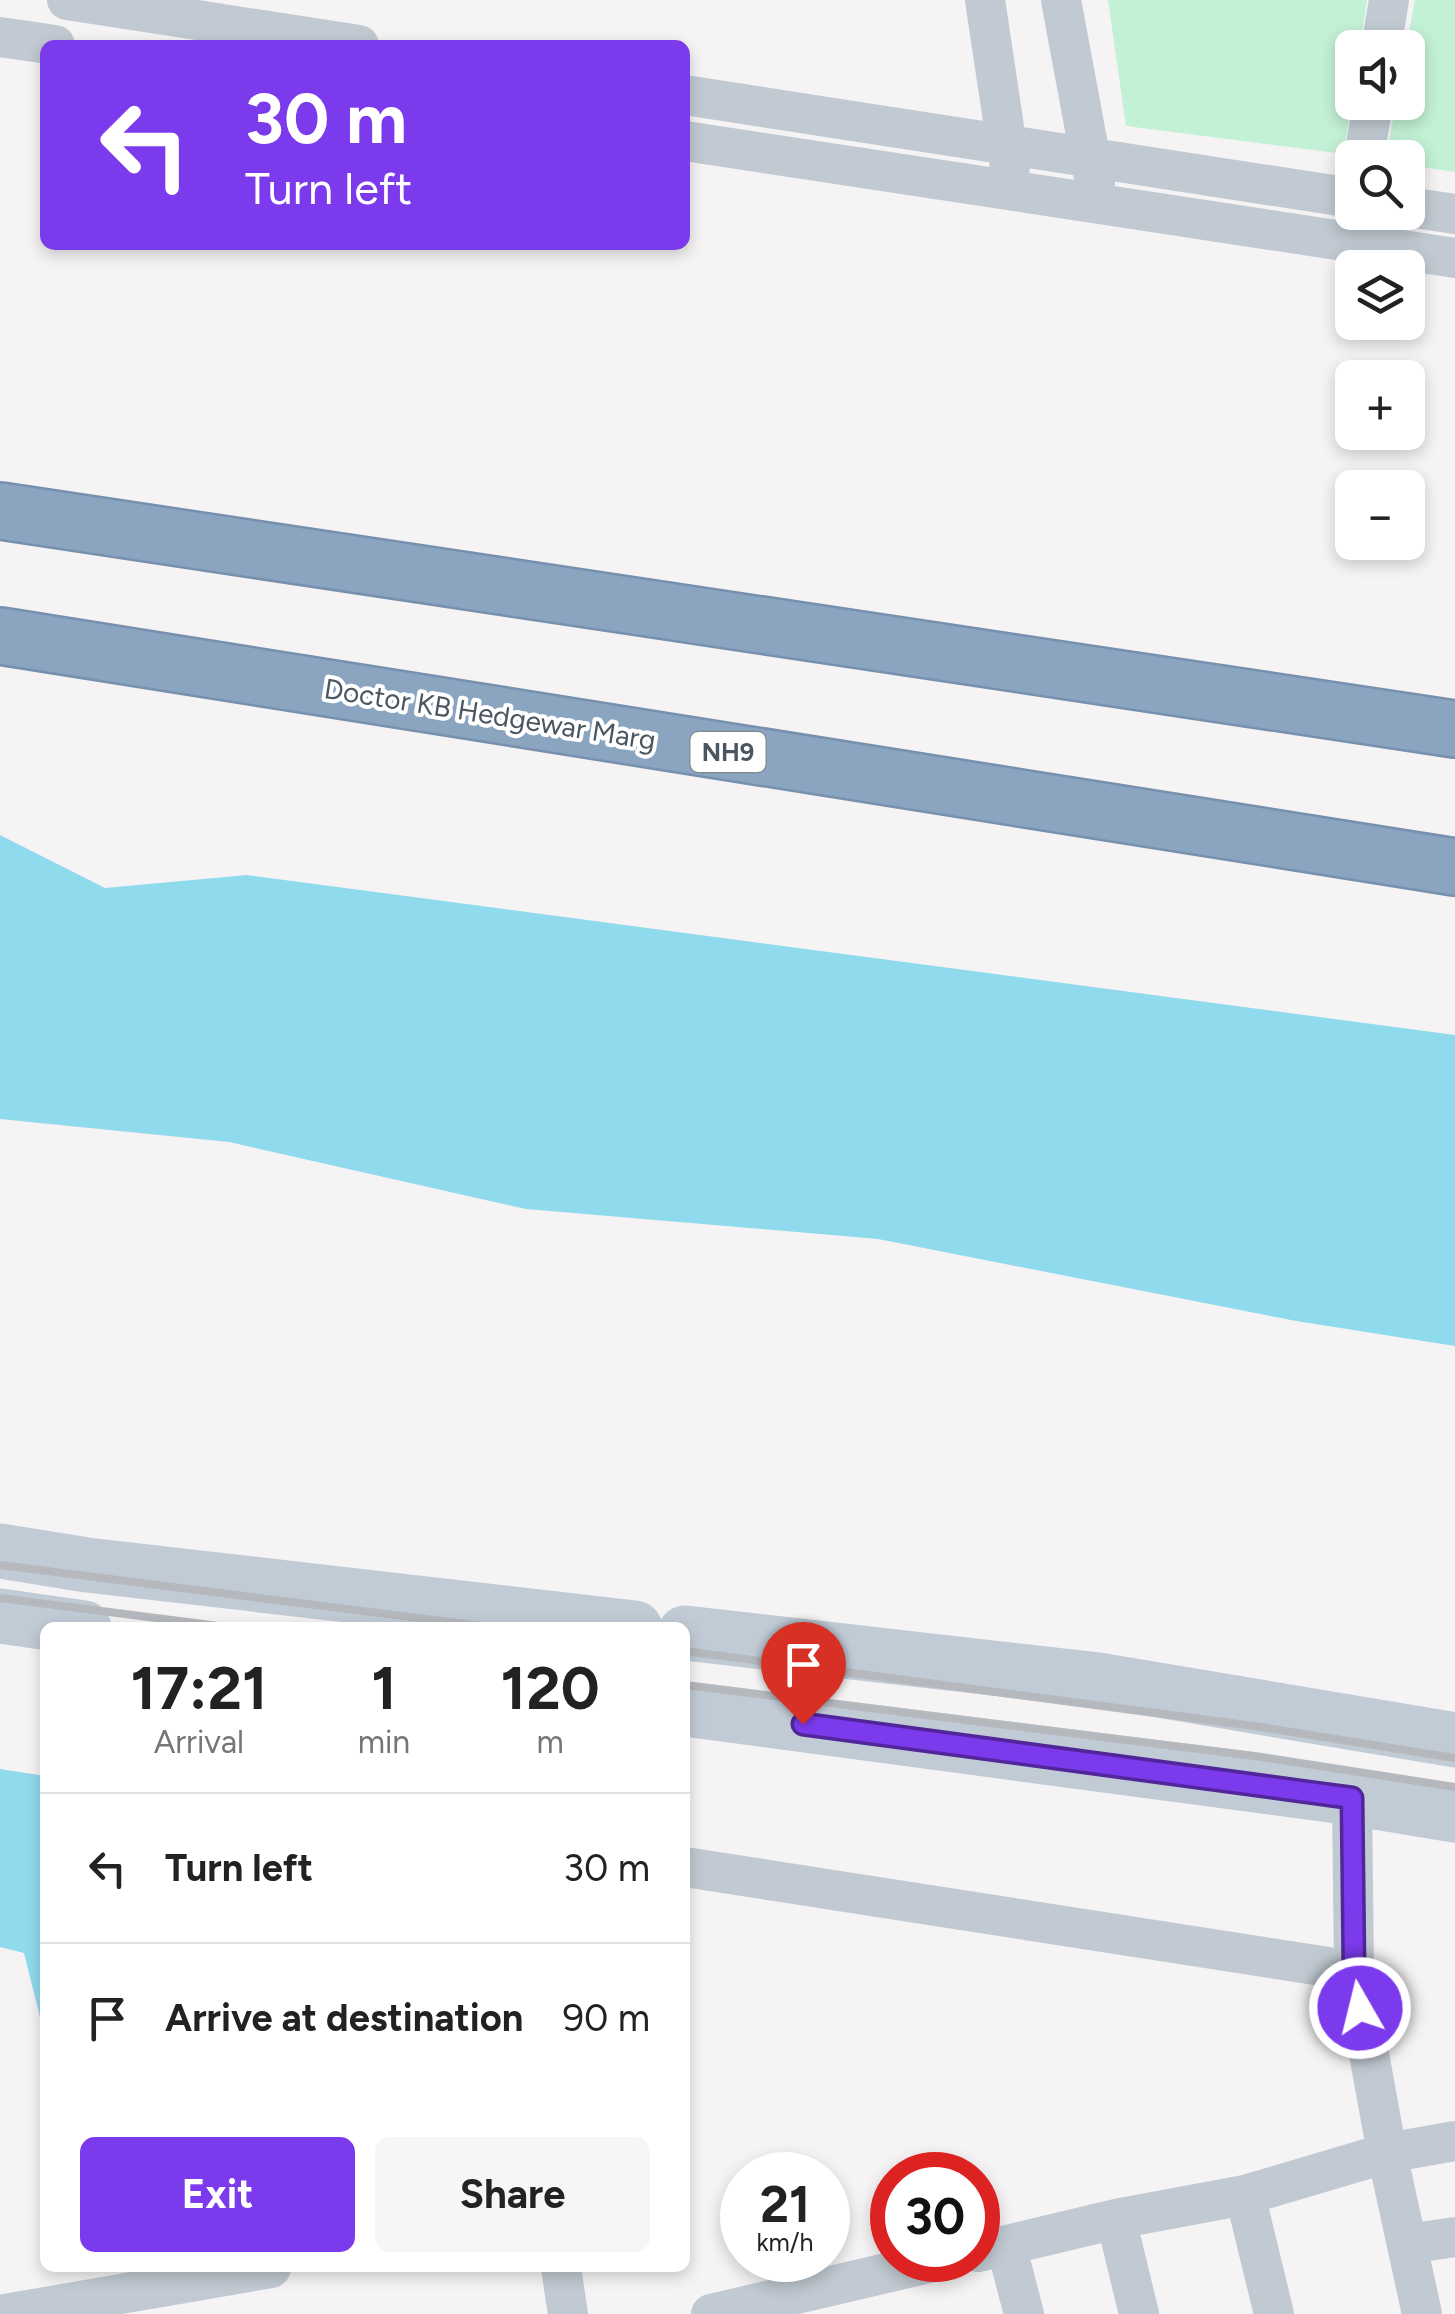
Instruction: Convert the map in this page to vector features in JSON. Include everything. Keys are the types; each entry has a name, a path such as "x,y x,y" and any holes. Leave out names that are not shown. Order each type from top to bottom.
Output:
{"highway":[{"path":"0,511 1455,730"},
{"name":"Doctor KB Hedgewar Marg","path":"0,636 1455,867"}],"main road":[{"path":"0,1551 87,1565 583,1622"},
{"path":"0,1616 42,1622"},
{"path":"690,1634 1098,1680 1455,1740"},
{"path":"690,1709 1455,1814"}],"street":[{"path":"67,0 327,40"},
{"path":"985,0 1014,190"},
{"path":"1061,0 1099,204"},
{"path":"1384,30 1389,0"},
{"path":"0,37 40,43"},
{"path":"690,96 1335,195"},
{"path":"690,141 1455,258"},
{"path":"1425,209 1455,214"},
{"path":"1352,1798 1354,1972 1422,2314"},
{"path":"690,1868 1354,1972"},
{"path":"1000,2246 1245,2194 1387,2153 1455,2140"},
{"path":"1245,2194 1274,2314"},
{"path":"1116,2219 1139,2314"},
{"path":"1407,2244 1455,2236"},
{"path":"1000,2264 1024,2314"},
{"path":"5,2314 248,2272"},
{"path":"561,2272 568,2314"},
{"path":"711,2314 870,2277"}],"green space":[{"path":"1108,0 1367,0 1363,30 1335,30 1335,120 1349,120 1346,140 1335,140 1335,153 1126,126"},
{"path":"1415,0 1455,0 1455,172 1425,168 1425,140 1389,140 1393,120 1425,120 1425,30 1409,30"}],"water":[{"path":"0,835 105,888 247,875 1455,1035 1455,1346 1296,1321 878,1239 526,1209 229,1142 0,1119"},
{"path":"0,1769 40,1775 40,2017 24,1953 0,1947"}],"railway":[{"path":"0,1565 450,1622"},
{"path":"0,1598 187,1622"},
{"path":"690,1652 1254,1726 1455,1758"},
{"path":"690,1686 1255,1756 1455,1787"}],"route":[{"path":"803,1724 1352,1798 1354,1972 1360,2008"}]}
